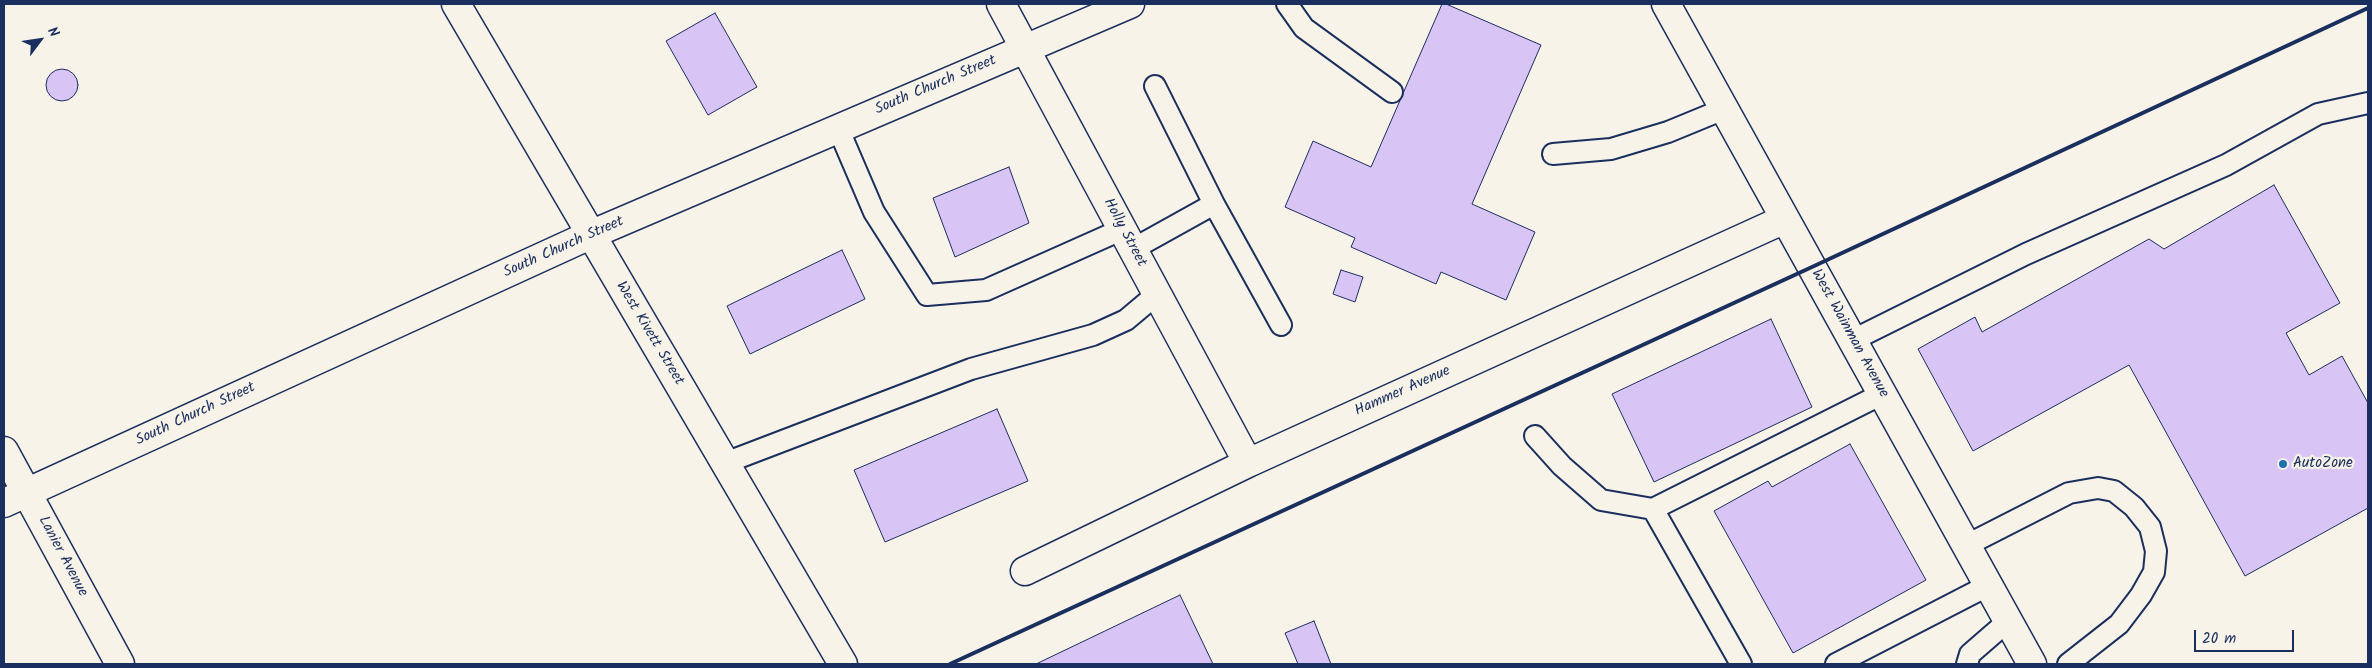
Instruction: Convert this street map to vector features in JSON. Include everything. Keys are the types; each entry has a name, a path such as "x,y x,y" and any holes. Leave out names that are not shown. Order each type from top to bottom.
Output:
{"street":[{"name":"West Kivett Street","path":"456,4 725,464 838,663"},
{"name":"Holly Street","path":"1001,4 1248,463"},
{"name":"South Church Street","path":"15,498 590,235 1130,4"},
{"name":"West Wainman Avenue","path":"1666,4 2032,664"},
{"name":"Hammer Avenue","path":"1025,571 1248,463 1785,218"},
{"name":"Lanier Avenue","path":"4,451 15,498 120,664"}],"lane":[{"path":"1286,4 1304,28 1392,92"},
{"path":"1155,86 1214,204 1281,325"},
{"path":"1852,340 2026,254 2226,165 2318,114 2368,103"},
{"path":"1552,154 1611,149 1668,132 1724,109"},
{"path":"838,128 874,212 927,294 986,290 1128,239 1214,204"},
{"path":"725,464 971,369 1093,335 1126,320 1157,294"},
{"path":"1535,436 1562,466 1601,500 1653,509 1882,394"},
{"path":"1966,545 2069,493 2098,488 2114,490 2134,507 2150,527 2156,551 2154,572 2141,595 2119,624 2068,664"},
{"path":"1653,509 1741,664"},
{"path":"1836,664 1988,585"},
{"path":"1967,664 1970,654 2008,621"}],"building":[{"path":"1442,4 1446,4 1541,45 1472,204 1535,232 1506,300 1441,272 1436,284 1351,247 1355,238 1285,207 1313,141 1371,167"},
{"path":"715,13 757,87 708,115 666,41"},
{"path":"62,69 74,73 78,85 74,97 62,101 50,97 46,85 50,73"},
{"path":"1009,167 1029,223 955,257 933,198"},
{"path":"2274,185 2340,303 2286,333 2309,375 2342,356 2368,403 2368,508 2245,576 2129,365 1973,451 1918,349 1975,317 1982,332 2149,239 2164,249"},
{"path":"842,250 865,299 750,354 727,306"},
{"path":"1341,270 1363,277 1355,302 1333,294"},
{"path":"1771,319 1812,407 1654,482 1612,394"},
{"path":"997,409 1028,481 885,542 854,470"},
{"path":"1850,444 1926,580 1793,653 1714,511 1768,481 1772,487"},
{"path":"1180,595 1213,664 1036,664"},
{"path":"1314,621 1331,664 1298,664 1285,633"}],"railway":[{"path":"950,664 1812,267 2368,8"}],"place":[{"name":"AutoZone","path":"2283,464"}]}
